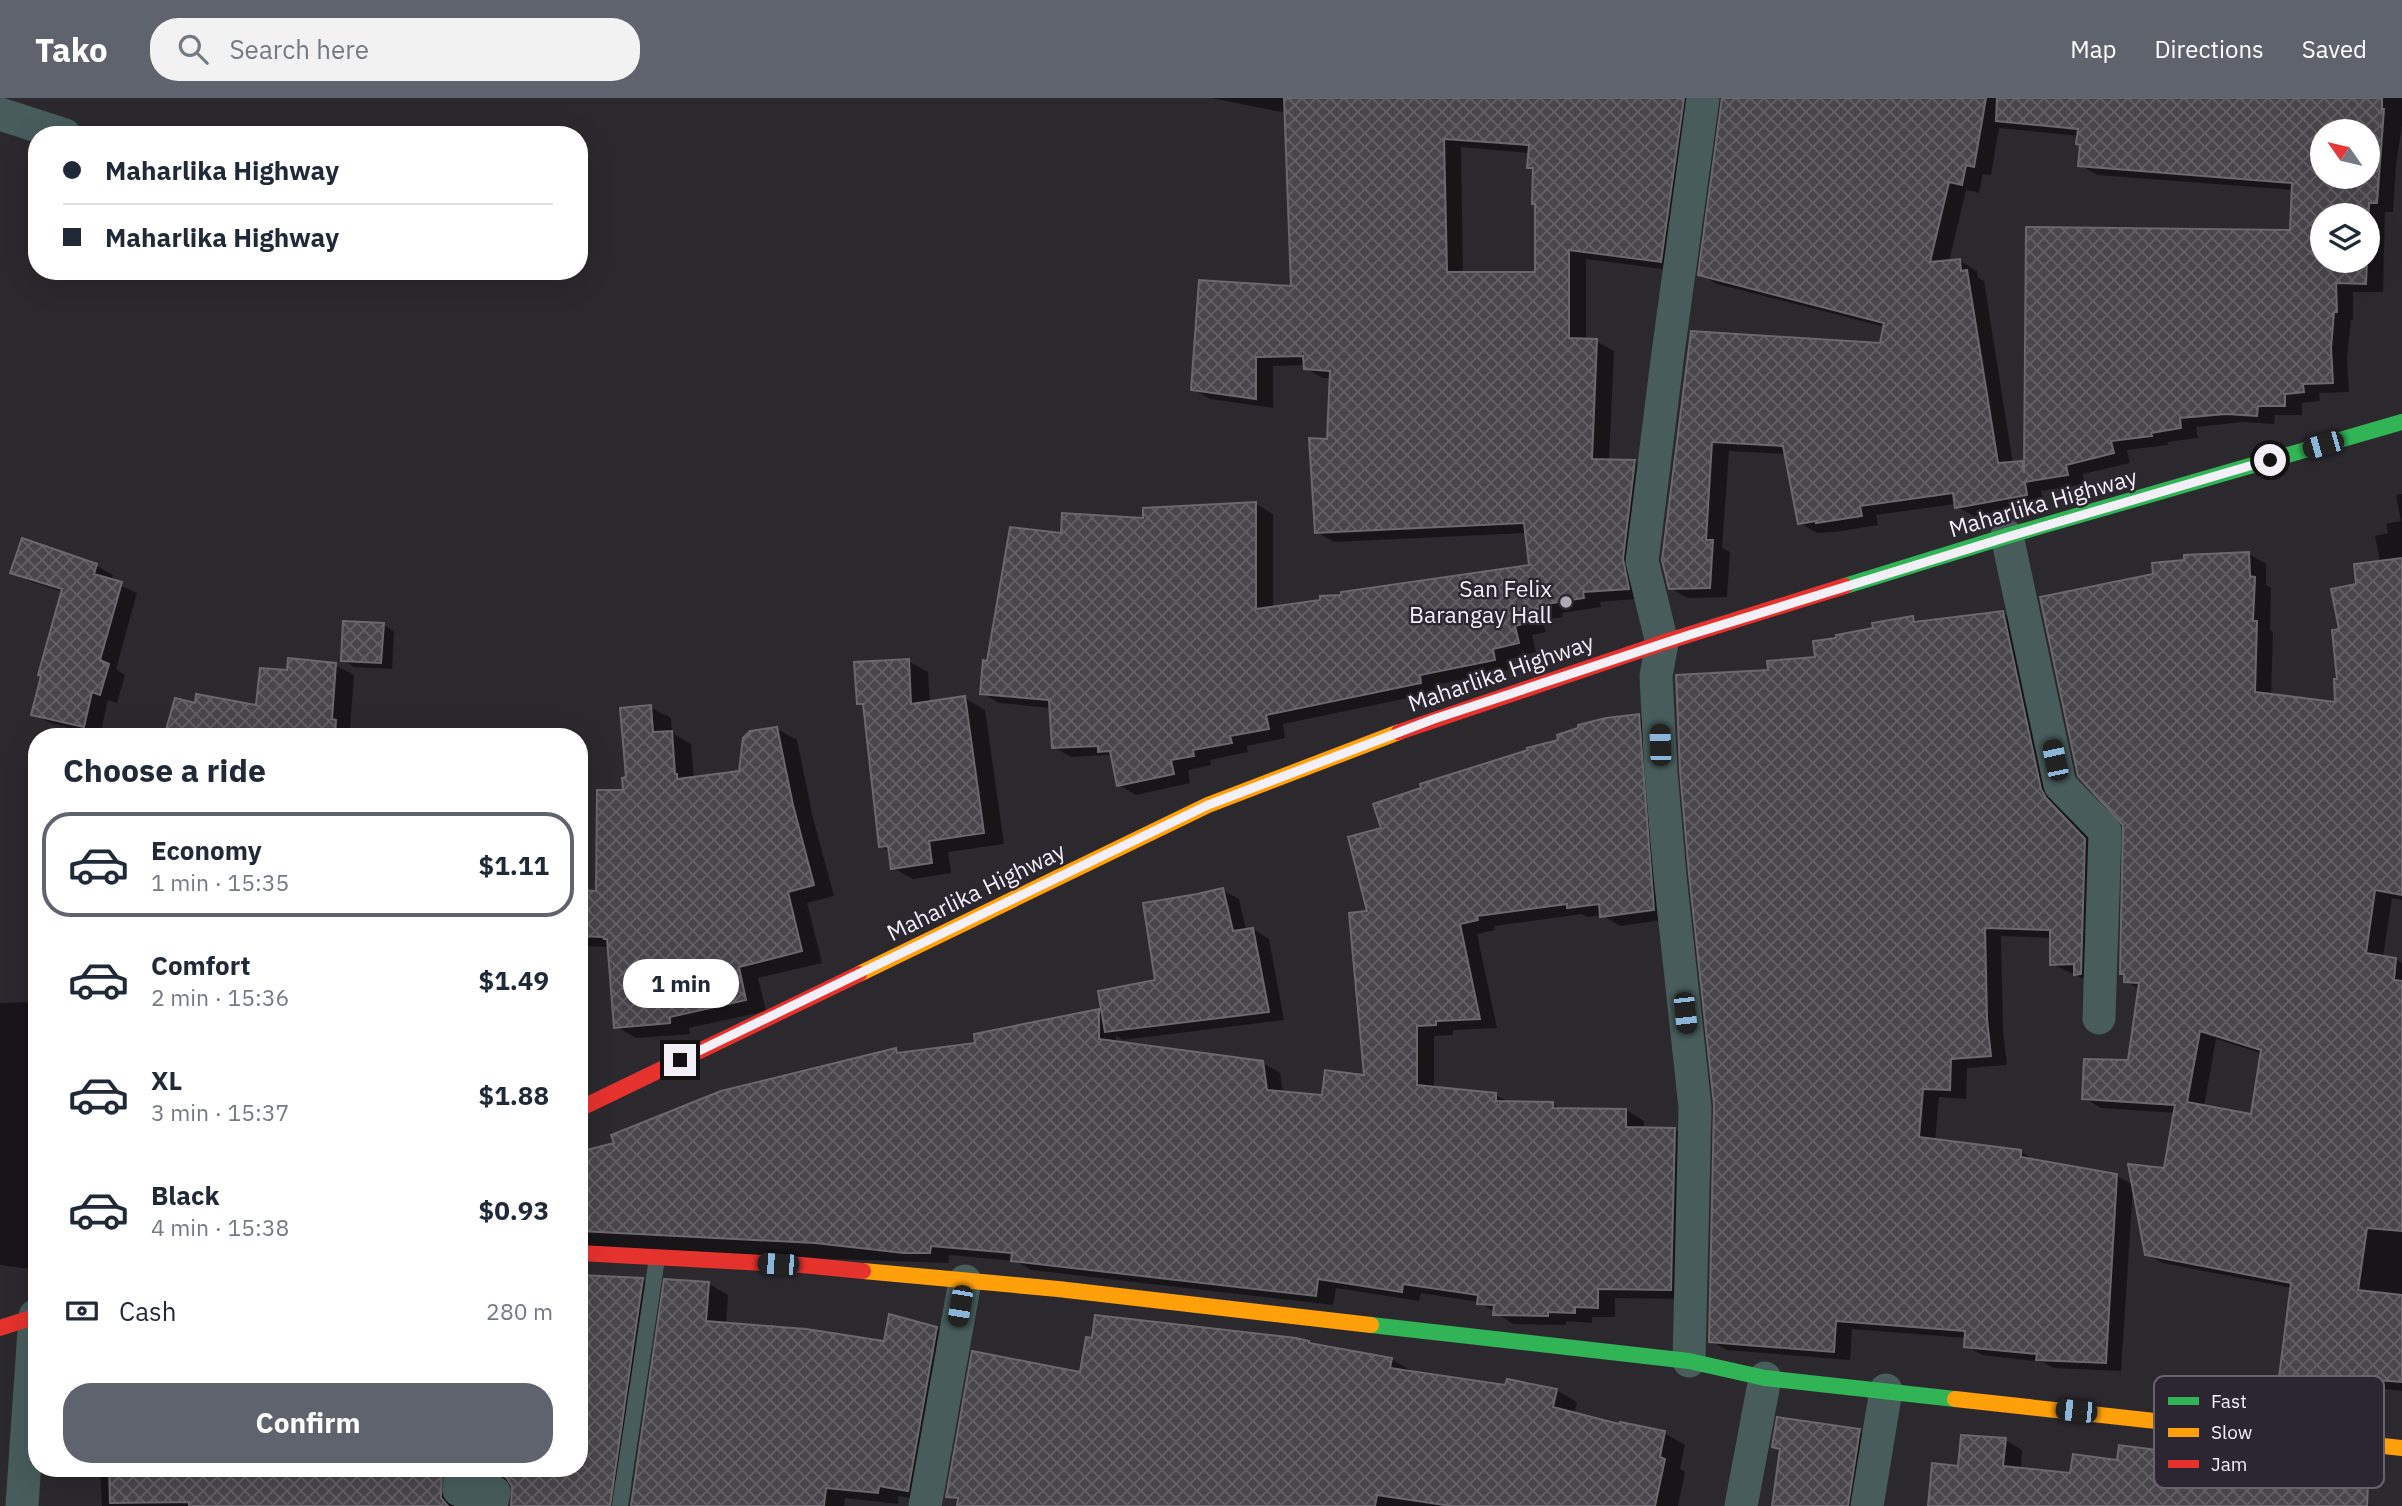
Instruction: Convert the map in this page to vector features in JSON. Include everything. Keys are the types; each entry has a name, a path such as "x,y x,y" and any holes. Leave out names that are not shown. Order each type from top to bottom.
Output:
{"main road":[{"name":"Maharlika Highway","path":"588,1105 1208,805 1434,719 1662,643 2007,537 2402,422"},
{"path":"588,1254 802,1265 1058,1289 1689,1361 1765,1378 2154,1420"},
{"path":"0,1328 28,1319"},
{"path":"2384,1446 2402,1448"}],"street":[{"path":"1689,1361 1695,1107 1661,772 1656,676 1662,643 1642,561 1703,98"},
{"path":"0,114 37,126"},
{"path":"2007,537 2060,785 2105,831 2099,1018"},
{"path":"925,1506 965,1281"},
{"path":"1741,1506 1765,1378"},
{"path":"1867,1506 1886,1390"},
{"path":"22,1506 28,1425"},
{"path":"460,1477 459,1490 494,1492 491,1506"}],"lane":[{"path":"620,1506 657,1258"}],"building":[{"path":"1284,98 1684,98 1661,262 1569,250 1569,338 1597,339 1592,459 1635,460 1623,559 1629,589 1583,592 1584,598 1546,604 1546,607 1526,611 1529,622 1515,626 1519,643 1493,649 1495,660 1420,675 1421,683 1266,715 1269,729 1230,736 1232,743 1193,750 1194,756 1171,760 1174,774 1117,786 1110,751 1098,752 1098,746 1052,748 1049,700 980,694 983,660 987,661 1010,527 1061,533 1062,513 1143,518 1143,508 1256,502 1256,609 1320,600 1320,596 1341,595 1341,592 1529,565 1524,523 1315,533 1309,438 1327,439 1330,371 1304,369 1303,356 1256,357 1256,399 1191,390 1199,280 1291,286","holes":["1444,139 1529,145 1527,168 1533,168 1532,204 1535,204 1535,272 1447,272"]},
{"path":"1722,98 1986,98 1974,167 1966,165 1962,185 1949,182 1930,262 1960,259 1961,271 1967,270 1998,463 2022,461 2024,473 2026,227 2290,230 2292,183 2078,166 2078,129 1996,121 1997,98 2382,98 2384,109 2380,163 2380,119 2310,119 2310,189 2378,189 2377,203 2310,203 2310,273 2366,273 2366,284 2336,283 2337,312 2334,312 2331,348 2333,383 2303,384 2304,392 2285,394 2285,406 2258,406 2257,416 2226,414 2180,418 2181,428 2151,433 2152,436 2111,441 2114,453 2066,465 2068,475 2025,482 2027,495 1955,508 1953,493 1860,506 1862,516 1816,523 1798,524 1783,446 1712,442 1706,540 1713,540 1710,588 1669,589 1662,560 1691,331 1880,343 1884,323 1698,275"},
{"path":"22,538 97,564 94,574 122,582 100,660 109,664 100,695 92,692 84,727 31,715 41,676 38,675 62,589 10,573"},
{"path":"2249,552 2250,576 2255,577 2253,621 2257,621 2255,692 2335,702 2334,679 2337,679 2332,630 2339,629 2331,589 2356,584 2354,564 2402,558 2402,895 2375,890 2366,953 2396,958 2394,980 2402,981 2402,1231 2367,1228 2358,1290 2402,1295 2402,1382 2384,1381 2384,1376 2279,1376 2291,1283 2145,1255 2128,1164 2164,1168 2175,1105 2082,1099 2084,1059 2128,1060 2139,983 2124,982 2124,974 2120,974 2123,825 2078,776 2040,597 2153,574 2152,563 2184,560 2184,555","holes":["2200,1031 2261,1050 2251,1114 2187,1102"]},
{"path":"2003,611 2041,789 2046,798 2085,839 2081,974 2074,975 2074,964 2050,965 2050,930 1985,928 1987,1019 1991,1056 1951,1059 1950,1090 1923,1089 1919,1137 2021,1150 2021,1157 2117,1174 2106,1363 2036,1360 2037,1354 1964,1347 1965,1331 1836,1321 1834,1352 1709,1342 1714,1105 1689,874 1680,771 1676,675 1768,670 1767,661 1815,657 1813,641 1873,628 1872,623 1913,616 1914,622"},
{"path":"343,621 384,623 381,663 341,661"},
{"path":"288,658 336,663 332,719 336,720 336,728 167,728 175,698 195,703 196,694 256,705 260,668 287,670"},
{"path":"909,659 911,704 965,696 984,833 929,841 932,863 891,869 888,846 879,847 863,704 857,704 854,662"},
{"path":"651,705 653,732 672,731 677,779 739,771 743,738 750,731 777,727 793,805 814,885 788,892 802,951 739,967 746,1000 670,1017 670,1023 614,1028 607,939 588,936 588,891 596,891 597,790 623,790 622,778 626,777 620,708"},
{"path":"1639,714 1654,910 1600,917 1599,904 1567,908 1567,904 1477,916 1478,920 1460,924 1480,1019 1436,1021 1436,1025 1417,1026 1417,1085 1496,1093 1496,1101 1553,1102 1553,1108 1626,1109 1626,1127 1675,1128 1671,1290 1598,1289 1598,1308 1575,1307 1575,1313 1548,1312 1548,1316 1493,1315 1494,1305 1477,1304 1478,1295 1403,1284 1402,1292 1318,1279 1316,1296 1011,1261 1012,1253 931,1246 930,1253 904,1253 815,1243 588,1231 588,1150 614,1143 611,1135 721,1091 896,1048 897,1053 975,1043 974,1034 1099,1009 1099,1039 1263,1061 1267,1090 1322,1095 1325,1070 1364,1075 1349,913 1367,911 1348,837 1381,828 1373,804 1421,788 1420,784 1558,740 1557,735 1578,728 1578,725"},
{"path":"1223,888 1233,931 1253,928 1269,1012 1105,1032 1098,991 1155,980 1143,903"},
{"path":"588,1275 643,1278 610,1506 511,1506 512,1486 506,1477 588,1477"},
{"path":"664,1279 709,1282 706,1321 806,1329 884,1341 889,1314 937,1327 908,1491 879,1486 878,1493 826,1488 824,1506 631,1506"},
{"path":"1095,1315 1296,1338 1309,1343 1392,1358 1390,1368 1505,1385 1507,1379 1557,1389 1553,1407 1619,1424 1620,1422 1665,1431 1660,1457 1665,1459 1655,1506 1451,1506 1377,1495 1375,1506 957,1506 958,1498 946,1497 972,1351 1080,1372 1086,1337 1092,1338"},
{"path":"1777,1417 1860,1429 1848,1506 1772,1506 1780,1449 1772,1447"},
{"path":"1961,1435 2006,1438 2003,1466 2070,1473 2073,1454 2117,1460 2119,1445 2154,1449 2154,1488 2368,1488 2367,1506 1928,1506 1932,1463 1958,1466"},
{"path":"109,1477 442,1477 441,1498 448,1506 189,1506 189,1502 110,1503"}],"traffic: fast":[{"path":"1845,586 2007,536 2402,422"},
{"path":"1371,1325 1689,1361 1765,1378 1955,1399"}],"traffic: slow":[{"path":"859,974 1208,805 1399,732"},
{"path":"863,1271 1058,1289 1371,1325"},
{"path":"1955,1399 2154,1421"},
{"path":"2384,1446 2402,1448"}],"traffic: jam":[{"path":"1399,732 1662,643 1845,586"},
{"path":"588,1105 859,974"},
{"path":"588,1253 802,1265 863,1271"},
{"path":"0,1328 28,1319"}],"place":[{"name":"San Felix Barangay Hall","path":"1566,602"}],"route":[{"path":"680,1060 1208,805 1434,719 1662,643 2270,460"}]}
